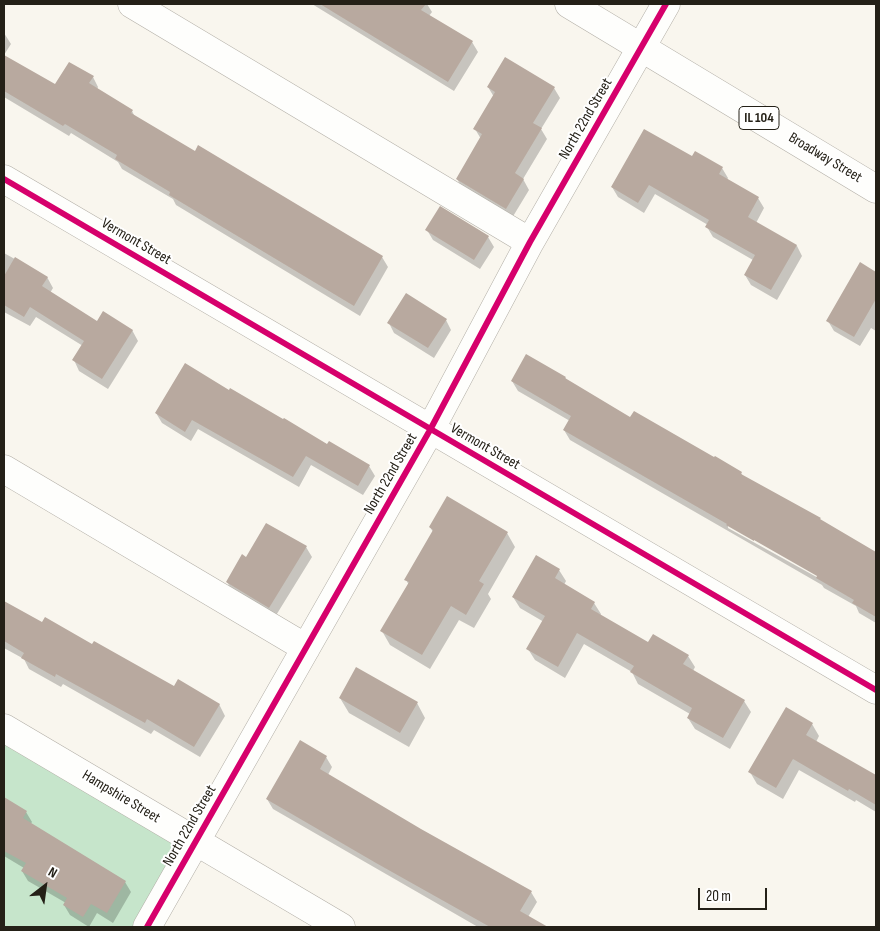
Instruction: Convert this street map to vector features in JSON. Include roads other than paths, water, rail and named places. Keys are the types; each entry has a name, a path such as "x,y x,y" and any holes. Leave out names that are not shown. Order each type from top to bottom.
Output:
{"street":[{"path":"132,4 530,242"},
{"name":"Broadway Street","path":"569,4 876,189"},
{"name":"North 22nd Street","path":"147,927 430,430 530,242 666,4"},
{"name":"Vermont Street","path":"4,179 876,690"},
{"path":"4,469 306,648"},
{"name":"Hampshire Street","path":"4,728 341,927"}]}
